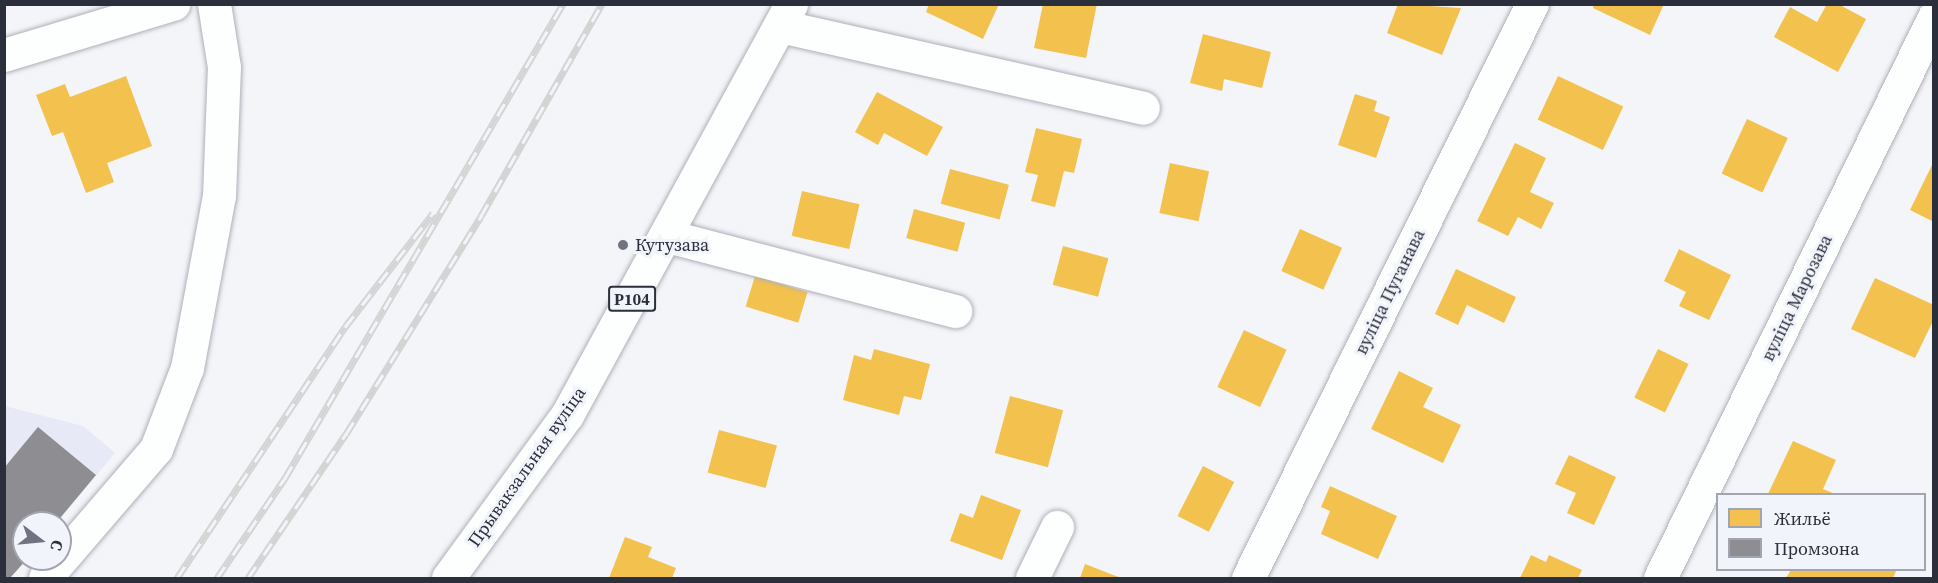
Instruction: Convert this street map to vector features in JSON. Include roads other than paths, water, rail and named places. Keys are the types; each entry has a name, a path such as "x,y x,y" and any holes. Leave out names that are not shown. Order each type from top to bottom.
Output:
{"street":[{"path":"4,55 173,4"},
{"path":"45,579 156,449 187,368 219,196 224,67 214,4"},
{"name":"вуліца Пуганава","path":"1248,579 1532,4"},
{"path":"785,15 1143,108"},
{"name":"Прывакзальная вуліца","path":"448,579 567,415 667,236 785,15"},
{"name":"вуліца Марозава","path":"1660,579 1934,16"},
{"path":"667,236 956,310"},
{"path":"1032,579 1057,527"}],"railway":[{"path":"217,578 285,478 563,4"},
{"path":"248,578 346,434 481,216 602,4"},
{"path":"177,578 345,327 433,213"}],"place":[{"name":"Кутузава","path":"623,245"}]}
